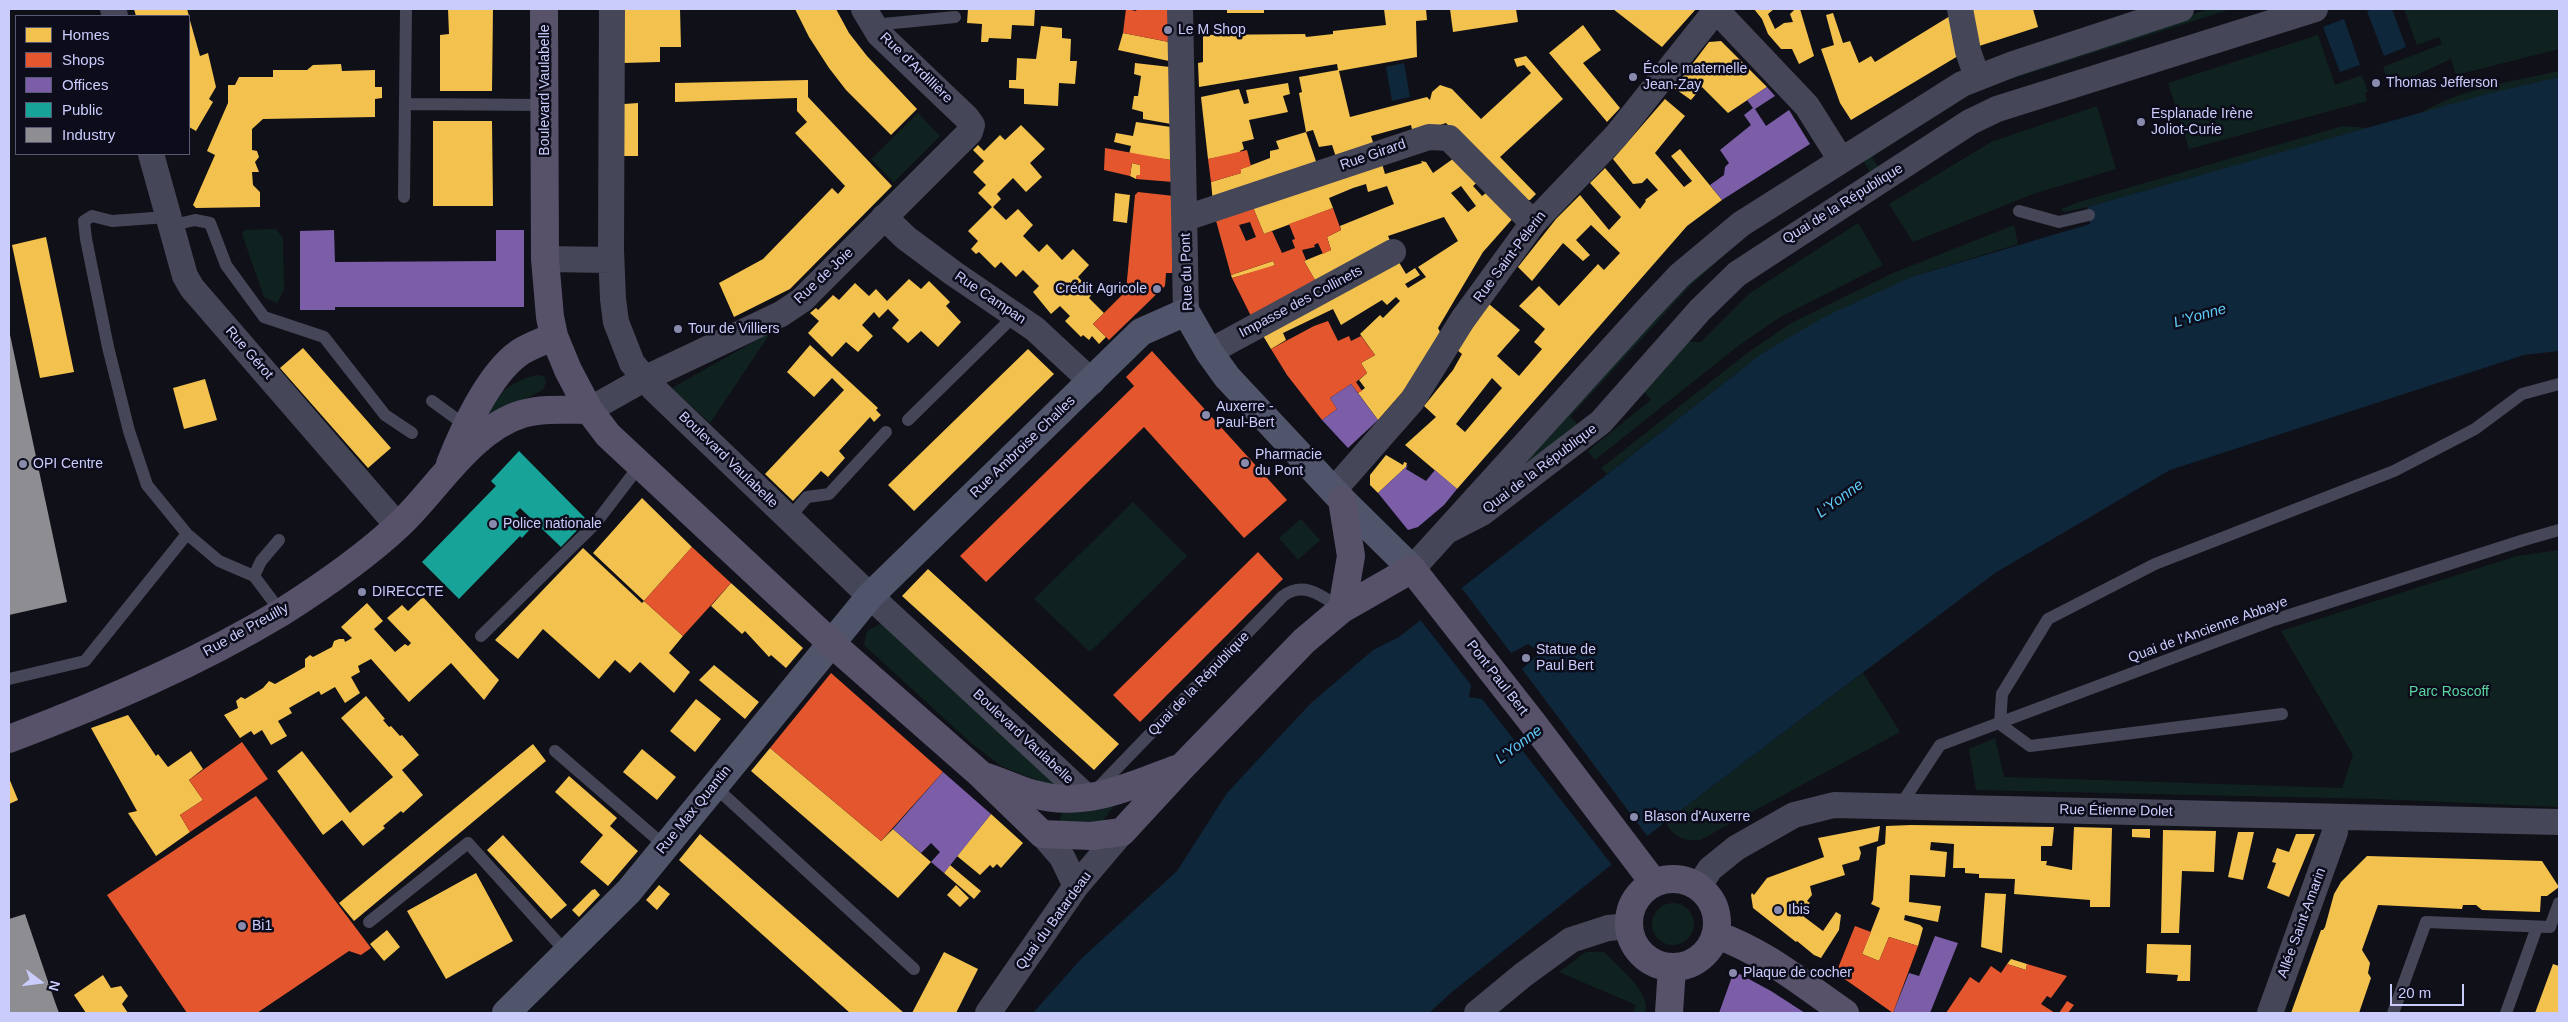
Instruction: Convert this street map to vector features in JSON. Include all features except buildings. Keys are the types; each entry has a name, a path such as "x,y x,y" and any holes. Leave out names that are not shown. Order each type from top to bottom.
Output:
{"main road":[{"name":"Boulevard Vaulabelle","path":"544,9 546,289 554,336 589,410 608,435 640,465 830,642 979,773 1042,834"},
{"name":"Rue de Preuilly","path":"9,739 101,704 215,649 281,612 344,571 398,526 428,497 475,431 504,367 519,353 554,336"},
{"name":"Rue de Preuilly","path":"475,431 494,428 521,414 544,410 589,410"},
{"path":"1338,496 1351,556 1342,610"},
{"name":"Boulevard Vaulabelle","path":"1122,832 1304,641 1342,610 1412,569"},
{"name":"Pont Paul Bert","path":"1412,569 1654,883"},
{"name":"Boulevard Vaulabelle","path":"979,773 1035,794 1059,799 1088,798 1117,792 1182,767"},
{"path":"1042,834 1091,836 1122,832"},
{"path":"1677,878 1699,886 1709,896 1715,908 1718,922 1716,936 1711,946 1699,958 1684,966 1659,965 1648,959 1638,950 1629,926 1635,901 1654,883 1677,878"},
{"path":"1716,936 1740,943 1762,956 1845,1013"},
{"path":"1669,1013 1672,967"}],"street":[{"name":"Boulevard Vaulabelle","path":"612,9 611,260 616,322 632,363 644,379 870,596 1088,798"},
{"name":"Rue du Pont","path":"1180,9 1186,218 1186,312 1209,352 1227,377 1338,496 1412,569"},
{"path":"1716,9 1806,106 1841,160"},
{"name":"Rue Saint-Pélerin","path":"1338,496 1412,401 1463,319 1533,223 1616,136 1716,9"},
{"path":"1960,9 1968,52 1978,76"},
{"name":"Quai de la République","path":"1412,569 1680,275 1740,224 1962,84 1978,76 2181,9"},
{"name":"Quai de la République","path":"1449,530 1482,513 1601,422 1700,310 1737,274 1970,122 1997,109 2315,9"},
{"name":"Rue d'Ardillière","path":"868,17 879,34 972,125"},
{"name":"Rue de Joie","path":"589,410 644,379 781,314 802,300 970,132 972,125"},
{"name":"Rue Girard","path":"1186,218 1429,137 1448,138 1533,223"},
{"name":"Rue Gérot","path":"151,155 168,222 185,276 192,288 398,526"},
{"name":"Rue Campan","path":"884,217 922,250 1036,329 1092,382"},
{"name":"Impasse des Collinets","path":"1209,352 1393,252"},
{"path":"545,259 611,260"},
{"name":"Rue Ambroise Challes","path":"870,596 1142,332 1186,312"},
{"name":"Rue Max Quantin","path":"506,1013 629,891 830,642 870,596"},
{"name":"Rue Étienne Dolet","path":"1699,886 1710,869 1736,848 1794,815 1834,805 2559,822"},
{"name":"Quai du Batardeau","path":"988,1013 1076,886 1122,832"},
{"name":"Allée Saint-Amarin","path":"2270,1013 2334,832"},
{"name":"Boulevard Vaulabelle","path":"1042,834 1062,857 1076,886"},
{"path":"1477,1013 1523,975 1572,940 1608,928 1629,926"}],"lane":[{"path":"404,197 406,9"},
{"path":"868,17 956,17"},
{"path":"405,104 545,105"},
{"path":"2019,211 2059,222 2088,215"},
{"path":"281,612 254,576 219,560 187,534 147,485 129,431 108,347 84,221 92,216 112,221 168,222 195,220 210,224 226,266 264,317 324,337 385,415 412,433"},
{"path":"908,420 1015,315"},
{"path":"2282,714 2030,746 2000,724 2002,694 2048,620 2155,564 2394,472 2475,429 2522,394 2559,384"},
{"path":"432,402 475,431"},
{"path":"789,518 807,497 829,494 886,432"},
{"path":"481,636 595,524 640,465"},
{"name":"Quai de l'Ancienne Abbaye","path":"1900,806 1940,745 2274,620 2559,530"},
{"path":"9,679 86,661 187,534"},
{"path":"254,576 261,561 279,540"},
{"name":"Quai de la République","path":"1088,798 1283,596 1291,590 1301,588 1312,590 1342,610"},
{"path":"555,751 665,846"},
{"path":"714,786 914,969"},
{"path":"370,922 468,843 567,953"},
{"path":"2393,1013 2426,922 2550,927 2559,903"},
{"path":"2506,1013 2537,927"}],"green space":[{"path":"2209,9 2231,9 2005,81 1968,96 1872,157 1882,173 1874,178 1860,156 2002,74"},
{"path":"2404,9 2559,9 2559,49 2456,75 2451,59 2390,87 2383,67 2442,44 2439,37 2417,45"},
{"path":"2318,35 2335,85 2362,75 2368,92 2365,93 2367,101 2189,149 2168,83"},
{"path":"2559,71 2559,77 2420,113 2470,92"},
{"path":"2097,106 2116,169 2033,194 1913,242 1889,204 1991,142"},
{"path":"918,113 940,136 894,182 871,159"},
{"path":"2343,126 2368,128 2087,207 2064,212 2061,209 2079,202"},
{"path":"1858,223 1883,265 1780,317 1738,346 1595,460 1588,451 1651,400 1643,390 1686,342 1701,342 1750,293"},
{"path":"2014,225 2018,244 1911,277 1761,354 1607,474 1601,468 1746,354 1791,323 1893,273"},
{"path":"276,229 283,238 284,290 277,303 264,297 242,234 245,230"},
{"path":"1748,235 1691,285 1570,417 1583,429 1493,498 1685,280"},
{"path":"771,332 710,423 672,388"},
{"path":"536,375 544,376 546,382 543,390 485,420 491,404 503,391 519,381"},
{"path":"1133,502 1187,556 1090,652 1034,599"},
{"path":"1301,519 1320,540 1298,560 1279,538"},
{"name":"Parc Roscoff","path":"2559,550 2559,807 2378,799 1976,790 1969,749 1995,738 2004,777 2342,788 2353,755 2281,631 2517,556"},
{"path":"880,624 888,627 1055,784 1047,784 1001,766 971,743 864,645 867,631"},
{"path":"1863,673 1900,732 1700,840 1683,839 1675,835 1668,827 1665,822"},
{"path":"1109,804 1113,807 1099,826 1059,822 1063,810"},
{"path":"1677,903 1685,906 1691,912 1694,924 1691,936 1685,942 1669,945 1661,942 1655,936 1652,920 1655,912 1661,906"},
{"path":"1586,952 1604,952 1632,980 1644,997 1645,1013 1633,1013 1636,1005 1559,972"}],"water":[{"path":"2373,9 2392,9 2406,47 2384,56 2367,11"},
{"path":"2344,19 2360,65 2340,72 2323,27"},
{"path":"1404,63 1410,97 1392,101 1386,67"},
{"name":"L'Yonne","path":"2559,77 2559,351 2524,355 2170,470 1995,573 1665,822 1452,992 1429,1013 1033,1013 1081,959 1177,871 1227,793 1310,704 1373,650 1399,637 1761,354 1826,316 1911,277 2090,224 2087,207 2487,94"}],"pier":[{"path":"1460,586 1511,653 1528,644 1535,649 1537,656 1522,669 1648,837 1612,865 1482,699 1469,697 1471,685 1419,618"}],"place":[{"name":"Le M Shop","path":"1168,30"},
{"name":"École maternelle Jean-Zay","path":"1633,77"},
{"name":"Thomas Jefferson","path":"2376,83"},
{"name":"Esplanade Irène Joliot-Curie","path":"2141,122"},
{"name":"Crédit Agricole","path":"1157,289"},
{"name":"Tour de Villiers","path":"678,329"},
{"name":"Auxerre - Paul-Bert","path":"1206,415"},
{"name":"Pharmacie du Pont","path":"1245,463"},
{"name":"OPI Centre","path":"23,464"},
{"name":"Police nationale","path":"493,524"},
{"name":"DIRECCTE","path":"362,592"},
{"name":"Statue de Paul Bert","path":"1526,658"},
{"name":"Blason d'Auxerre","path":"1634,817"},
{"name":"Ibis","path":"1778,910"},
{"name":"Bi1","path":"242,926"},
{"name":"Plaque de cocher","path":"1733,973"}]}
